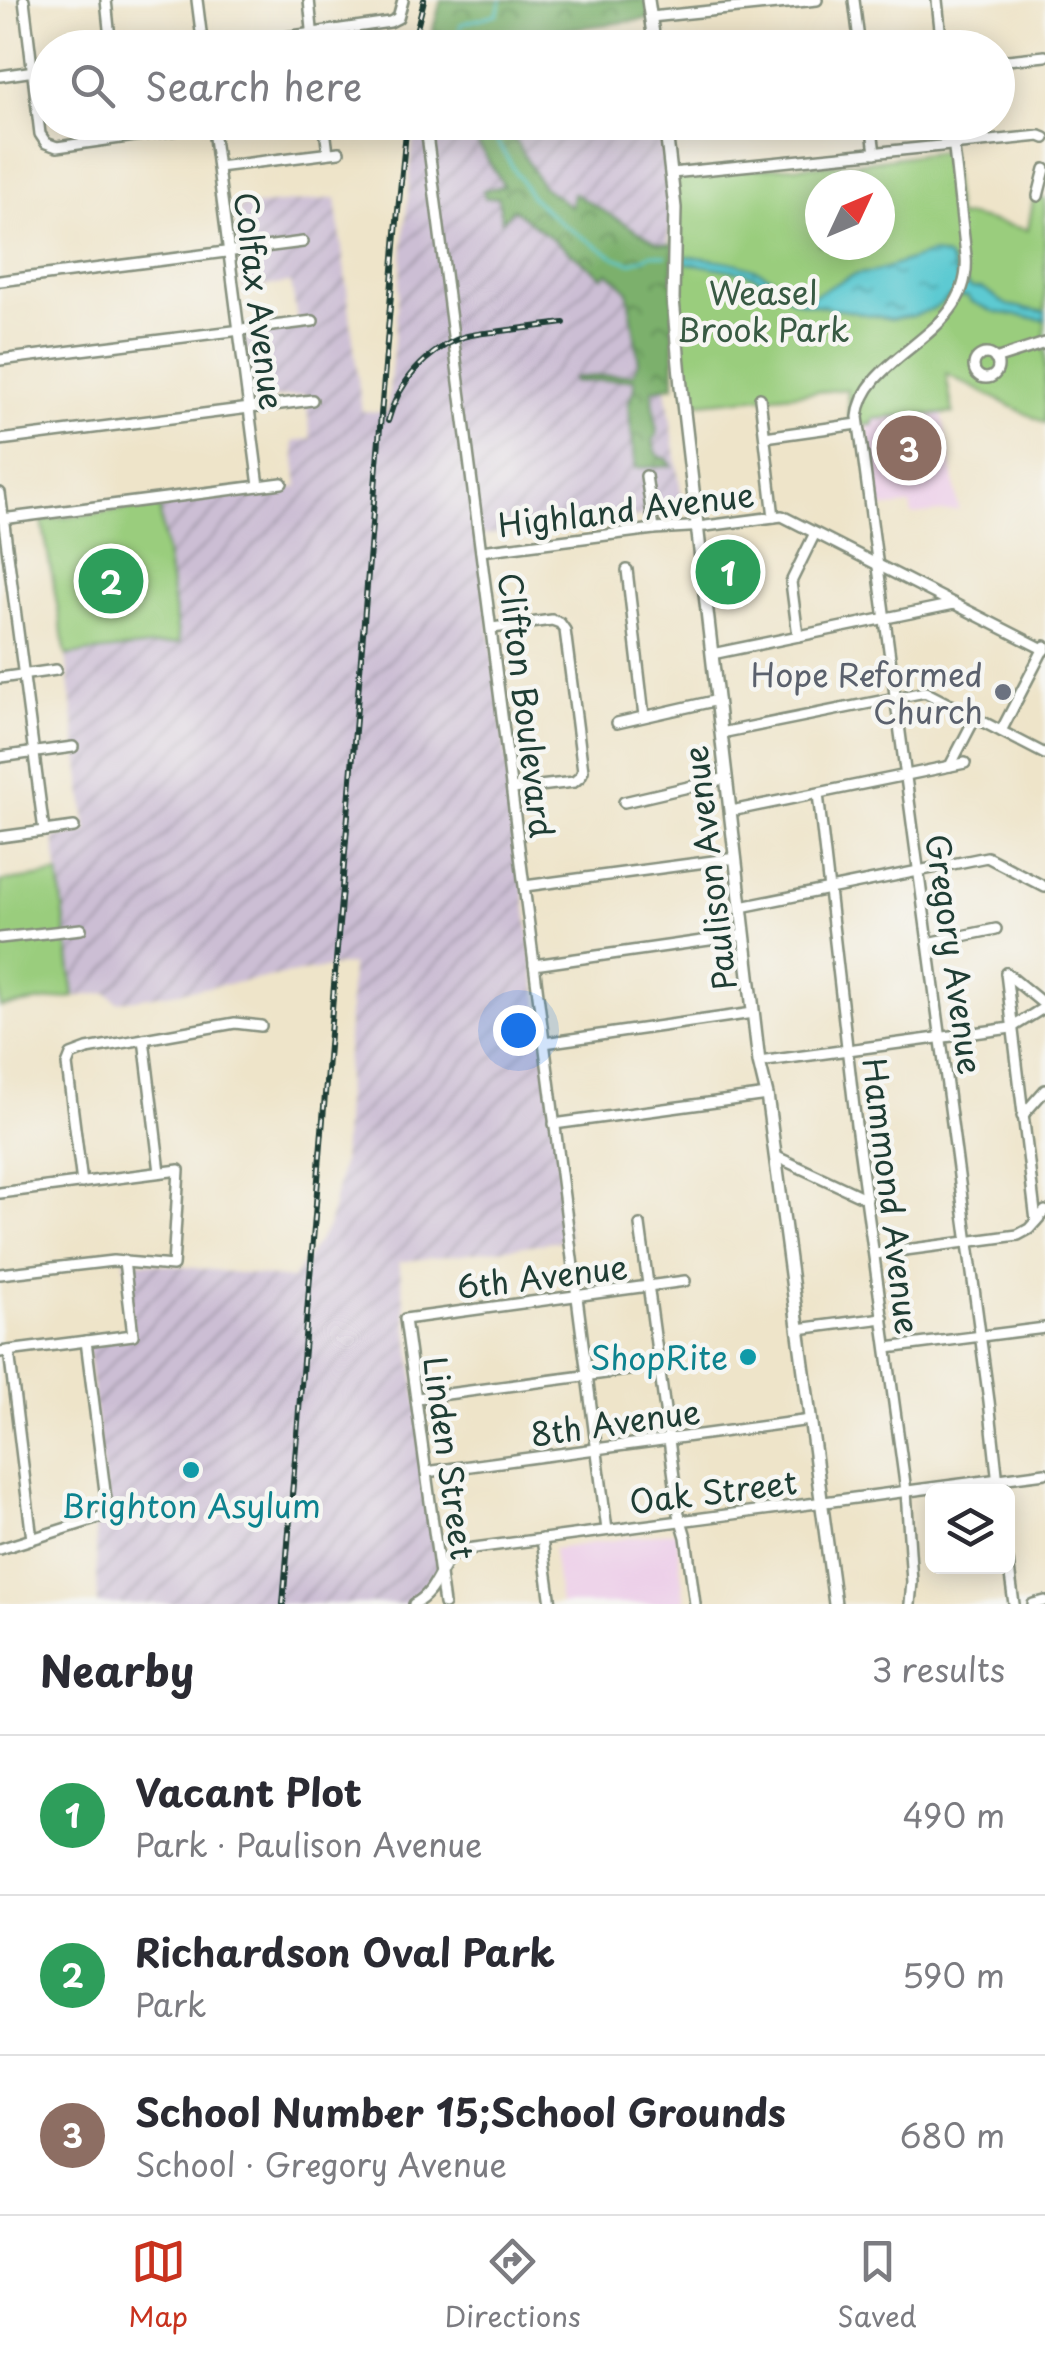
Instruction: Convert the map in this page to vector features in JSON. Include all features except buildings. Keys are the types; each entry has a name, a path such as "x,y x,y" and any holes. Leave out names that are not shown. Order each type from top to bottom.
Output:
{"main road":[{"path":"648,0 653,30"},
{"name":"Paulison Avenue","path":"667,140 675,208 673,299 696,527 759,1062 767,1096 835,1604"}],"street":[{"path":"24,0 30,54"},
{"path":"106,0 109,30"},
{"path":"197,0 203,30"},
{"path":"309,0 312,30"},
{"path":"328,30 390,22 398,18 403,0"},
{"path":"651,17 816,0"},
{"path":"854,0 858,30"},
{"path":"937,0 940,30"},
{"path":"1015,59 1045,56"},
{"path":"0,76 30,72"},
{"path":"1015,139 1045,138"},
{"path":"42,140 57,147 104,140"},
{"name":"Colfax Avenue","path":"214,140 259,486"},
{"path":"218,167 334,153 330,140"},
{"name":"Clifton Boulevard","path":"428,140 608,1530"},
{"path":"873,140 875,152"},
{"path":"765,437 858,424 861,400 870,385 942,320 958,300 966,276 966,256 952,140"},
{"path":"672,174 1005,140"},
{"path":"1038,196 1045,169"},
{"path":"0,281 304,242"},
{"path":"0,360 313,321"},
{"path":"996,360 1045,343"},
{"path":"760,398 774,517"},
{"path":"0,440 312,400"},
{"name":"Gregory Avenue","path":"858,424 998,1484"},
{"path":"646,476 654,529"},
{"path":"2,519 282,483"},
{"path":"0,493 44,831"},
{"name":"Highland Avenue","path":"481,551 782,516 1044,649"},
{"path":"798,636 790,582 814,533"},
{"path":"626,570 644,716"},
{"path":"0,598 14,597"},
{"path":"712,654 954,604"},
{"path":"492,628 552,620 565,630 583,771 574,782 513,789"},
{"path":"1001,731 1044,649"},
{"path":"0,678 56,670"},
{"path":"721,733 925,692 1045,754"},
{"path":"616,722 718,700"},
{"path":"950,766 975,718"},
{"path":"0,758 73,746"},
{"path":"730,811 965,763"},
{"path":"624,802 726,778"},
{"name":"Hammond Avenue","path":"818,794 906,1491 910,1604"},
{"path":"0,837 74,827"},
{"path":"741,906 987,857 1045,887"},
{"path":"525,886 736,858"},
{"path":"0,938 81,928"},
{"path":"928,943 996,928"},
{"path":"534,965 744,936"},
{"path":"759,1062 1011,1028 1045,1006 1006,973 1011,1028 1036,1220"},
{"path":"544,1043 753,1013"},
{"path":"82,1183 67,1065 76,1051 235,1022 261,1026"},
{"path":"144,1039 160,1172"},
{"path":"1022,1116 1045,1090"},
{"path":"554,1124 767,1096"},
{"path":"775,1156 867,1199"},
{"path":"0,1193 179,1170 173,1266 124,1261 0,1274"},
{"path":"875,1254 1018,1235 1029,1229 1045,1210"},
{"path":"640,1226 695,1604"},
{"path":"32,1540 4,1351 133,1335 124,1261"},
{"name":"6th Avenue","path":"405,1319 685,1281"},
{"path":"798,1329 883,1318"},
{"name":"Linden Street","path":"405,1319 444,1604"},
{"path":"886,1348 1045,1328"},
{"path":"0,1549 108,1515 86,1342"},
{"path":"417,1398 659,1366"},
{"name":"8th Avenue","path":"426,1472 810,1420"},
{"name":"Oak Street","path":"1006,1484 1045,1474"},
{"name":"Oak Street","path":"414,1604 432,1591 452,1554 459,1550 925,1490"},
{"path":"542,1539 552,1604"},
{"path":"1010,1574 1014,1604"},
{"path":"1033,1604 1045,1602"}],"shaded area":[{"path":"413,140 661,140 671,210 668,245 659,243 657,291 684,512 478,536 569,1240 399,1262 441,1581 413,1604 98,1604 95,1521 108,1517 87,1343 133,1336 124,1260 292,1279 328,1227 342,1163 351,964 117,1002 107,993 74,997 54,838 87,831 66,655 178,643 159,505 298,487 293,442 311,438 305,395 252,400 244,333 298,326 291,283 243,289 239,259 246,257 239,207 336,198 362,411 387,412"},
{"path":"942,413 959,510 912,515 910,505 877,508 867,426 873,425 872,419"},
{"path":"676,1531 685,1604 560,1604 553,1549"}],"green space":[{"path":"441,0 648,0 651,19 560,30 433,30"},
{"path":"476,140 515,140 542,186 571,207 573,193 658,243 674,245 674,386 652,389 657,435 654,447 672,466 636,468 628,404 635,388 634,379 573,382 573,378 633,374 639,362 628,292 607,272 603,277 513,209 502,221 498,197 485,198 483,190 504,186"},
{"name":"Weasel Brook Park","path":"949,150 957,217 969,216 1028,230 1034,194 1045,200 1045,423 946,374 953,413 873,419 873,425 850,425 847,389 690,404 673,299 672,173 859,163"},
{"path":"159,505 179,643 66,655 42,520"},
{"path":"744,560 747,585 712,590 709,565"},
{"path":"59,874 74,997 0,1007 0,882"}],"water":[{"path":"932,253 947,257 957,277 972,288 982,288 1007,305 1045,312 1045,320 994,312 968,297 951,296 935,308 891,319 793,300 763,279 743,272 682,262 682,256 741,265 807,297 852,276"}],"waterway":[{"path":"460,30 461,24 497,14 501,0"},
{"path":"496,140 531,197 562,224 616,258 631,263 653,254 666,256"}],"railway":[{"path":"416,30 424,0"},
{"path":"283,1604 405,140"},
{"path":"388,421 406,381 450,343 475,334 564,323"}],"place":[{"name":"School Number 15;School Grounds","path":"909,448"},
{"name":"Vacant Plot","path":"728,572"},
{"name":"Richardson Oval Park","path":"111,581"},
{"name":"Hope Reformed Church","path":"1003,692"},
{"name":"ShopRite","path":"748,1357"},
{"name":"Brighton Asylum","path":"191,1470"}]}
